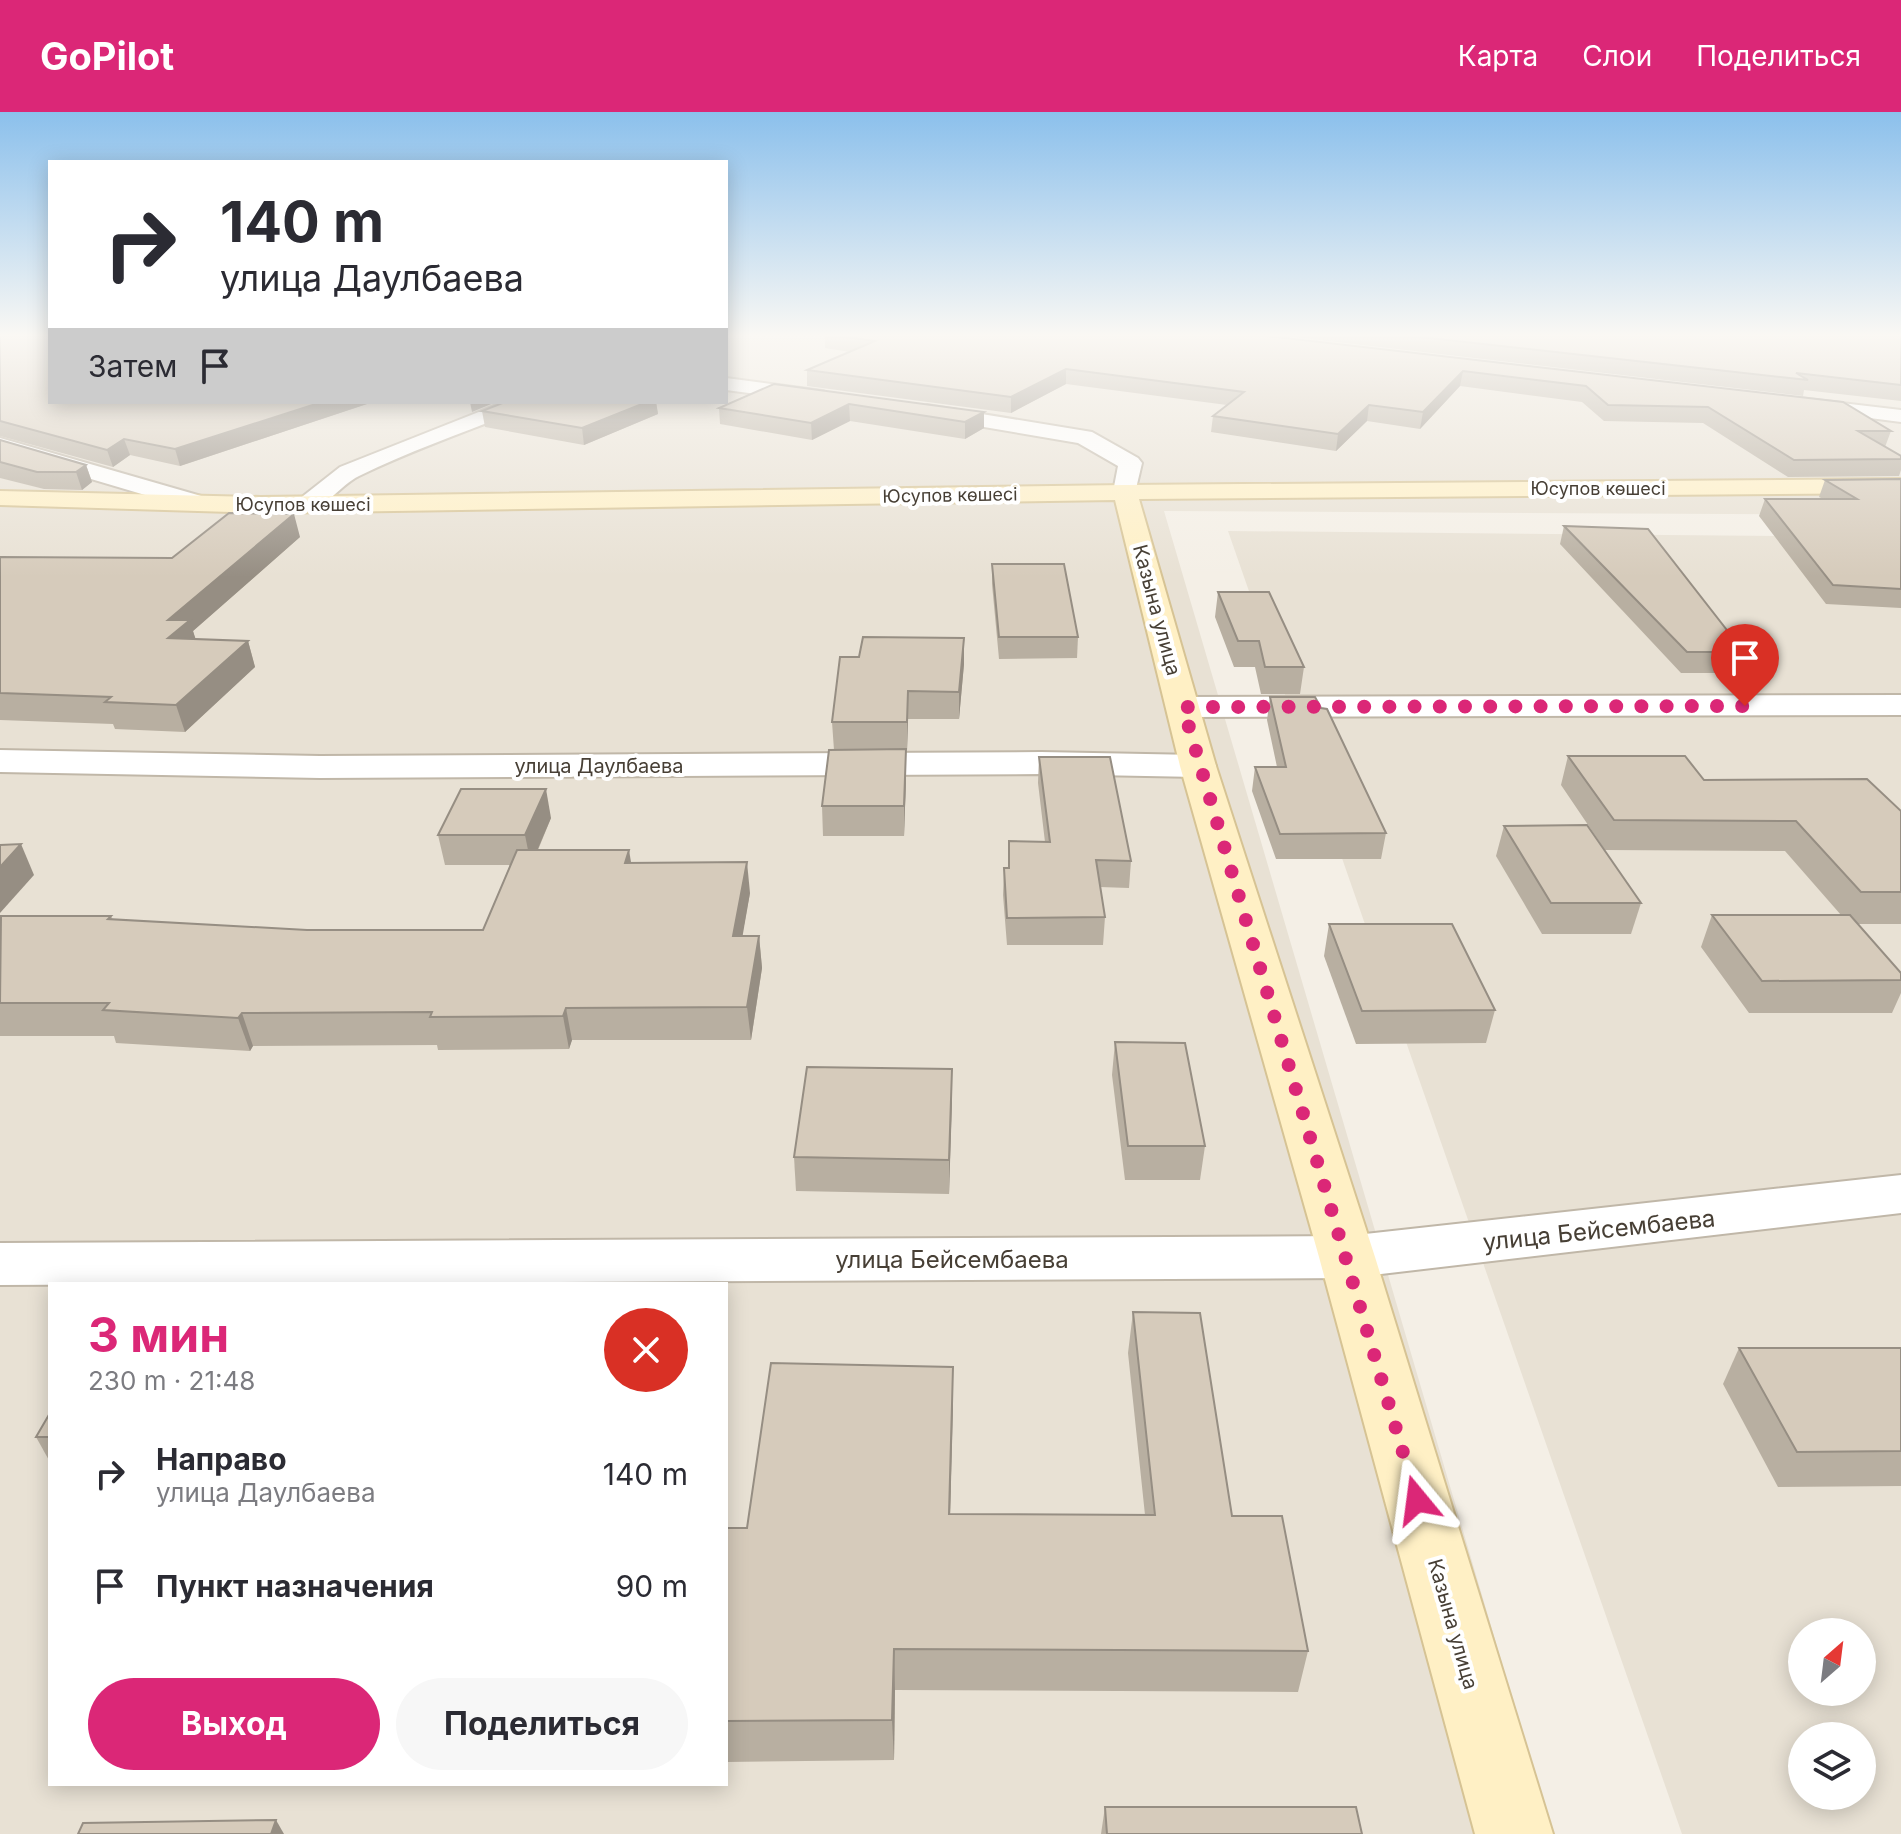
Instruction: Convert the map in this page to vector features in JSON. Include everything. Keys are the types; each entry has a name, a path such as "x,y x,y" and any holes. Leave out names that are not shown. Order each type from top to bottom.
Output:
{"street":[{"path":"306,504 348,472 487,416"},
{"path":"955,416 1084,437 1130,463 1125,492"},
{"path":"0,445 199,503"},
{"name":"Юсупов көшесі","path":"0,498 306,504 1125,492 1901,486"},
{"name":"Казына улица","path":"1125,492 1198,766 1347,1257 1514,1834"},
{"path":"1183,707 1901,705"},
{"name":"улица Даулбаева","path":"0,761 320,767 1025,763 1198,766"},
{"name":"улица Бейсембаева","path":"0,1264 1347,1257 1901,1194"}],"shaded area":[{"path":"0,416 1901,416 1901,515 1164,511 1552,1834 0,1834"},
{"path":"1228,531 1901,537 1901,1834 1682,1834"}],"building":[{"path":"0,416 277,416 175,449 124,439 107,450 0,421"},
{"path":"514,416 611,416 582,428"},
{"path":"770,416 824,416 811,423"},
{"path":"929,416 976,416 965,422"},
{"path":"1216,416 1357,416 1338,434"},
{"path":"1723,416 1867,416 1891,431 1858,431 1901,456 1901,459 1794,460"},
{"path":"0,440 86,465 76,472 37,472 0,462"},
{"path":"1901,479 1901,589 1833,585 1765,499 1857,499 1825,480"},
{"path":"229,513 294,514 168,620 190,620 168,638 248,641 176,705 105,702 111,697 0,693 0,557 172,558"},
{"path":"1564,526 1648,529 1744,652 1687,652"},
{"path":"992,564 1064,564 1078,637 999,637"},
{"path":"1218,592 1269,592 1304,667 1265,667 1259,641 1238,641"},
{"path":"863,637 964,638 959,692 908,691 907,722 832,722 840,657 859,657"},
{"path":"1270,697 1315,697 1321,708 1327,709 1386,833 1280,834 1255,767 1286,767"},
{"path":"906,749 904,806 822,806 829,750"},
{"path":"1568,756 1685,756 1704,780 1867,779 1901,811 1901,892 1861,892 1796,821 1614,820"},
{"path":"1039,757 1110,757 1131,861 1096,860 1105,917 1007,918 1004,868 1009,868 1009,841 1050,842"},
{"path":"461,789 546,789 525,835 438,835"},
{"path":"1587,825 1641,903 1551,903 1504,826"},
{"path":"21,844 0,867 0,845"},
{"path":"517,850 629,850 625,863 747,862 733,936 759,936 747,1007 566,1008 563,1016 430,1017 432,1012 242,1013 238,1018 103,1010 109,1003 0,1003 1,916 111,916 108,919 307,930 483,930"},
{"path":"1712,915 1850,915 1901,973 1901,980 1762,981"},
{"path":"1329,924 1452,924 1495,1010 1362,1011"},
{"path":"1115,1042 1185,1043 1205,1146 1128,1146"},
{"path":"807,1067 952,1069 949,1160 794,1157"},
{"path":"1133,1312 1200,1313 1232,1516 1282,1516 1308,1651 894,1649 892,1720 728,1721 728,1528 747,1528 771,1363 953,1367 949,1514 1155,1515"},
{"path":"1739,1348 1901,1348 1901,1451 1797,1452"},
{"path":"48,1416 48,1437 36,1437"},
{"path":"1105,1807 1356,1807 1362,1834 1107,1834"},
{"path":"276,1820 271,1834 78,1834 83,1823"}],"route":[{"path":"1417,1500 1183,707 1745,706"}]}
